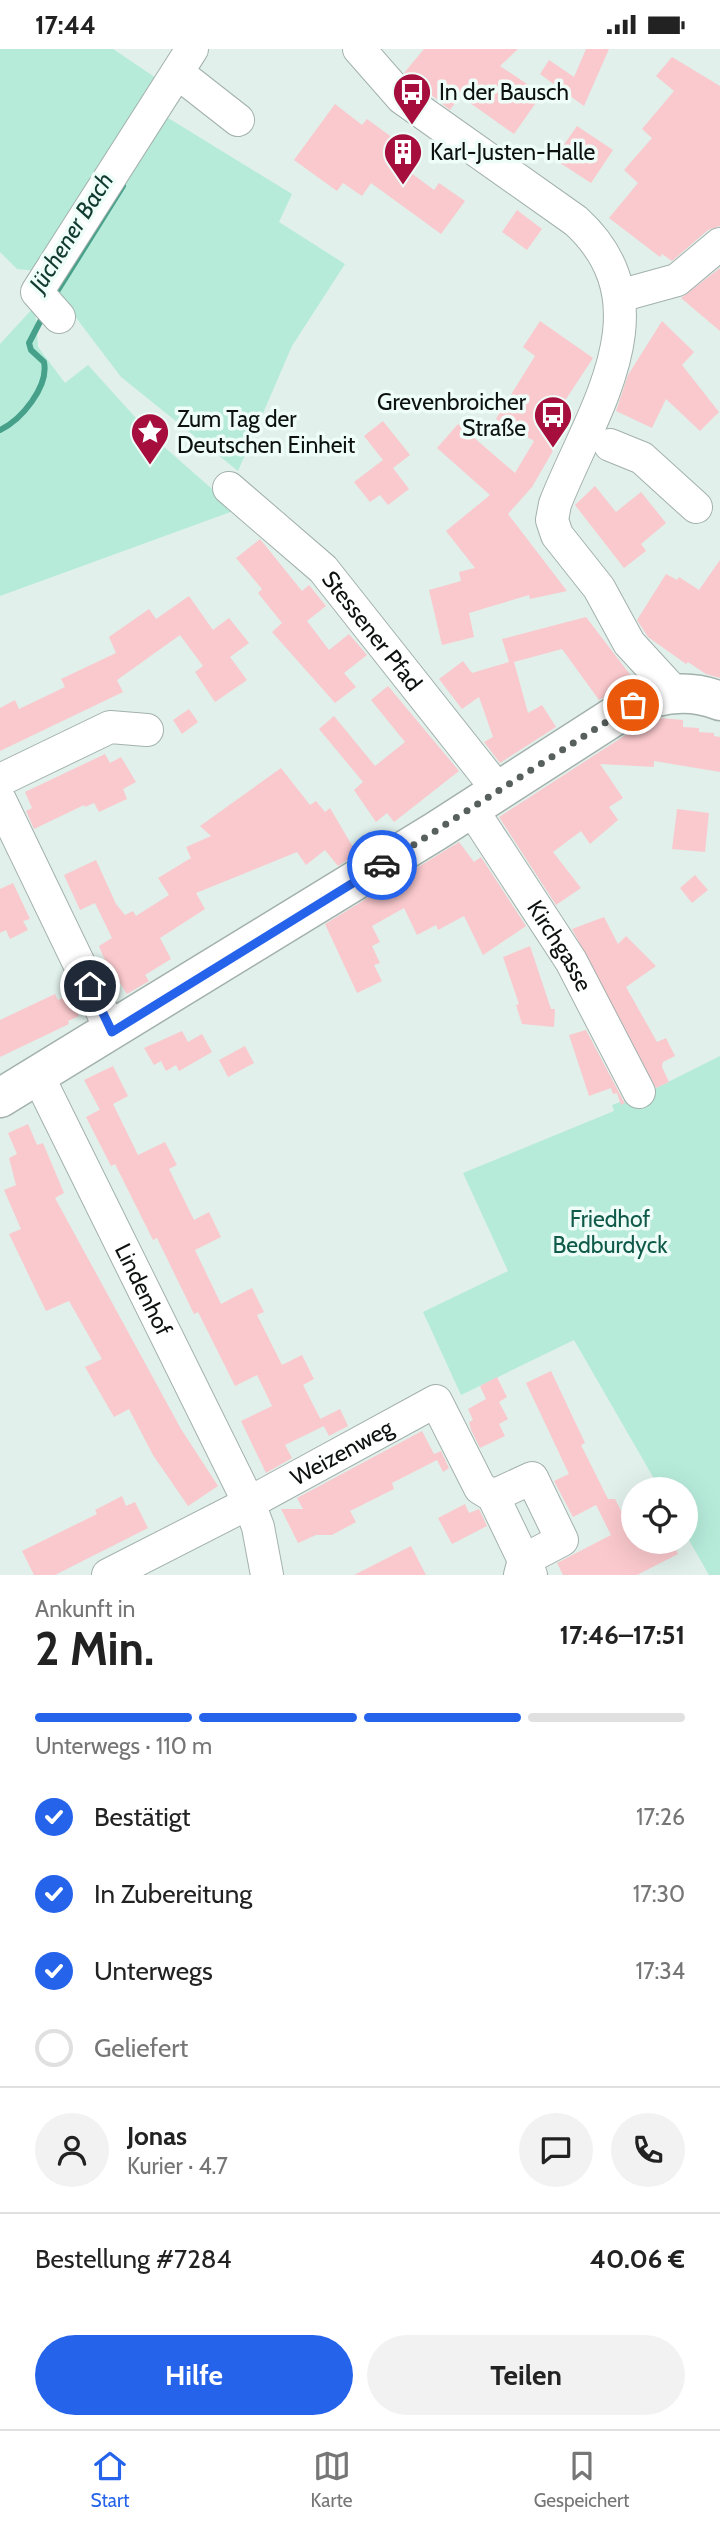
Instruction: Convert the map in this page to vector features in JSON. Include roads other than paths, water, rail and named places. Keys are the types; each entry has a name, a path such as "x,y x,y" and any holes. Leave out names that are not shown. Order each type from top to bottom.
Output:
{"main road":[{"path":"0,1098 112,1032 627,708 645,700 674,694 702,695 720,701"}],"street":[{"path":"367,52 402,98 576,221 604,254 619,296 621,325 618,351 558,495 552,520 557,535 598,588 629,643 674,694"},
{"path":"46,303 187,72 238,120"},
{"path":"619,296 677,280 720,244"},
{"path":"610,445 642,458 696,507"},
{"name":"Stessener Pfad","path":"229,488 323,569 484,799"},
{"path":"0,780 110,727 147,730"},
{"name":"Kirchgasse","path":"484,799 639,1091"},
{"path":"0,800 112,1032"},
{"name":"Lindenhof","path":"38,1076 249,1503 258,1527 267,1575"},
{"name":"Weizenweg","path":"249,1503 436,1401 480,1488 493,1496"},
{"path":"532,1478 562,1540 525,1570 493,1496 532,1478"},
{"path":"108,1575 249,1503"}],"waterway":[{"name":"Jüchener Bach","path":"53,298 123,186"},
{"name":"Jüchener Bach","path":"0,430 16,419 32,402 42,382 44,362 31,350 29,343 44,314"}],"place":[{"name":"In der Bausch","path":"412,126"},
{"name":"Karl-Justen-Halle","path":"403,186"},
{"name":"Grevenbroicher Straße","path":"553,449"},
{"name":"Zum Tag der Deutschen Einheit","path":"150,466"}],"park label":[{"name":"Friedhof Bedburdyck","path":"610,1232"}]}
